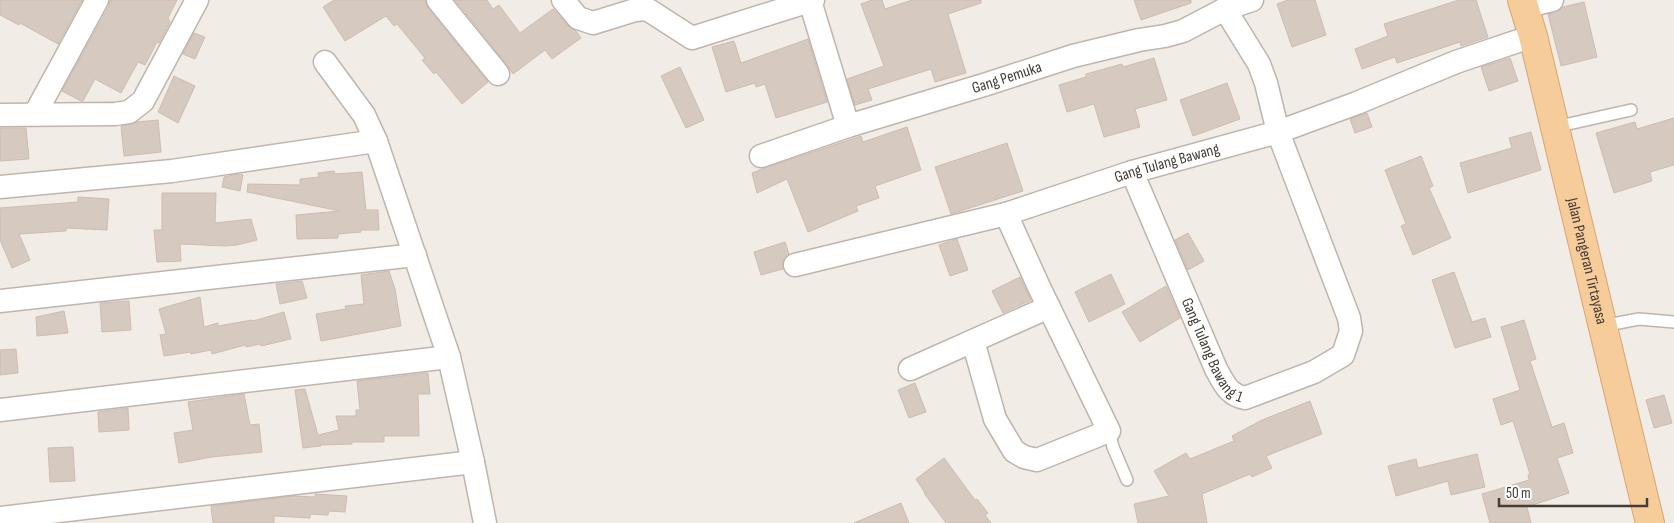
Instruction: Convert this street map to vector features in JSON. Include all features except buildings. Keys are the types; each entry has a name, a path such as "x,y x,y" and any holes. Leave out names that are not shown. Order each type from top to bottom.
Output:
{"main road":[{"name":"Jalan Pangeran Tirtayasa","path":"1523,4 1533,36 1650,523"}],"street":[{"path":"35,114 97,0"},
{"path":"0,115 115,114 130,112 143,101 197,0"},
{"path":"438,0 498,74"},
{"path":"563,0 578,18 593,23 635,10 647,9 692,38 811,0 848,126"},
{"name":"Gang Pemuka","path":"761,156 848,126 1073,56 1183,31 1226,9 1252,0"},
{"path":"1523,4 1552,0"},
{"name":"Gang Tulang Bawang 1","path":"1132,172 1216,369 1228,390 1236,396 1245,398 1314,372 1343,355 1351,332 1349,318 1278,132 1266,83 1259,64 1226,9"},
{"name":"Gang Tulang Bawang","path":"795,265 1006,214 1132,172 1278,132 1357,103 1456,62 1533,36"},
{"path":"325,62 364,115 376,140 449,357 485,523"},
{"path":"0,188 172,171 376,140"},
{"path":"973,341 995,419 1014,451 1024,457 1036,460 1109,431 1006,214"},
{"path":"0,301 415,255"},
{"path":"910,369 1050,308"},
{"path":"0,410 449,357"},
{"path":"0,518 48,518 473,462"}],"lane":[{"path":"1554,128 1631,110"},
{"path":"1602,326 1639,319 1674,322"},
{"path":"1109,431 1113,447 1127,480"}]}
